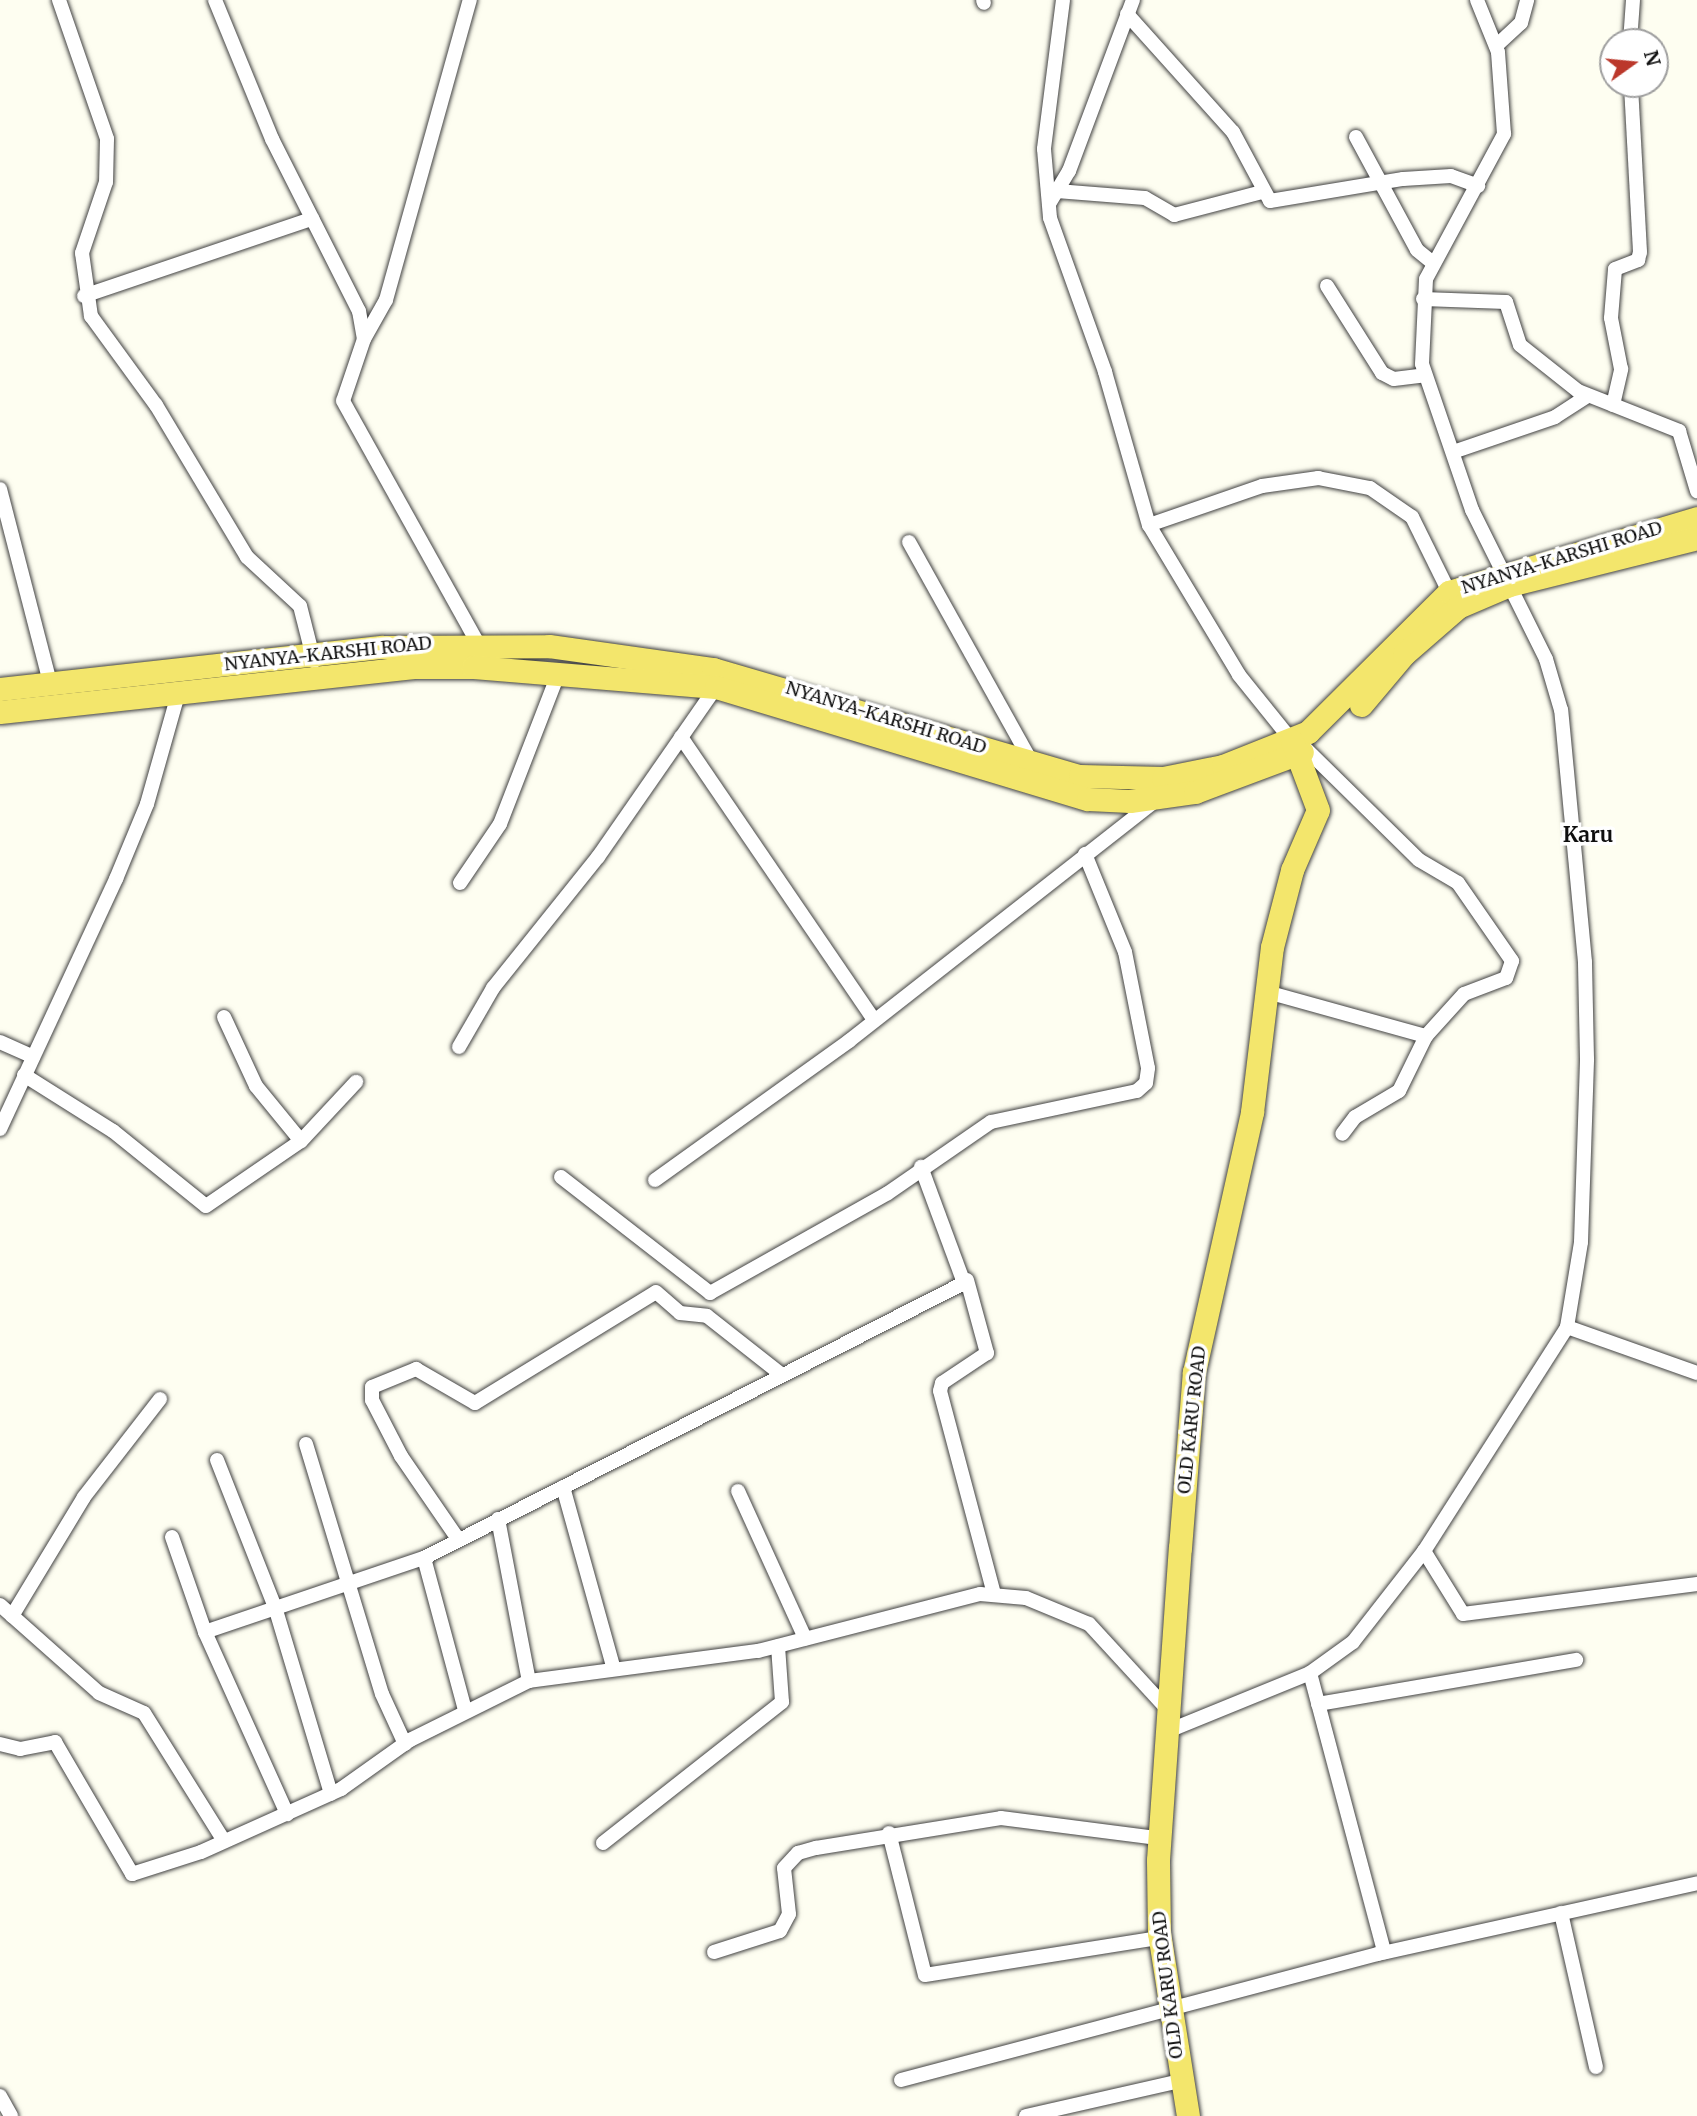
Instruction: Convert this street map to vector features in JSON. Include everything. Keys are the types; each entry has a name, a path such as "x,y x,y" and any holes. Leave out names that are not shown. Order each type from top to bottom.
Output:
{"main road":[{"name":"NYANYA-KARSHI ROAD","path":"0,712 179,691 314,665 559,672 716,687 1051,791 1088,799 1159,798 1229,781 1299,748 1364,703 1434,624 1505,579 1697,518"},
{"name":"NYANYA-KARSHI ROAD","path":"0,689 50,683 314,665 478,644 614,653 713,669 1080,776 1163,778 1299,748 1449,592 1697,538"},
{"name":"OLD KARU ROAD","path":"1188,2116 1168,2008 1160,1938 1158,1838 1194,1372 1252,1112 1267,992 1292,870 1318,810 1299,748"}],"street":[{"path":"58,0 107,139 106,182 82,253 84,296 103,338 156,405 247,557 300,606 314,665"},
{"path":"215,0 312,219 359,311 364,339"},
{"path":"470,0 386,300 364,339 343,401 478,644"},
{"path":"1063,0 1044,149 1049,204 1149,525 1239,676 1299,748 1419,860 1458,883 1510,954 1506,978 1464,994 1426,1036 1399,1091 1355,1117 1342,1134"},
{"path":"0,1744 20,1749 55,1742 132,1874 224,1842 331,1794 405,1744 465,1710 528,1681 613,1666 778,1646 994,1594 1026,1598 1089,1624 1169,1721 1310,1673 1353,1642 1424,1551 1567,1327 1581,1242 1585,962 1561,710 1546,659 1505,579 1425,375 1423,299 1432,262 1478,186 1504,134 1496,46 1477,0"},
{"path":"1496,46 1521,23 1527,0"},
{"path":"1631,28 1633,0"},
{"path":"1049,204 1057,191 1130,7 1233,132 1262,192 1270,201 1289,202 1385,182 1451,176 1478,186"},
{"path":"1614,405 1621,369 1611,318 1615,270 1638,260 1640,252 1632,98"},
{"path":"1356,137 1385,182 1408,234 1432,262"},
{"path":"1057,191 1145,198 1181,215 1262,192"},
{"path":"84,296 312,219"},
{"path":"1327,286 1382,373 1394,379 1425,375"},
{"path":"1423,299 1506,302 1520,345 1587,396 1679,431 1697,491"},
{"path":"1453,452 1555,417 1587,396"},
{"path":"1149,525 1262,486 1318,478 1370,488 1412,517 1449,592"},
{"path":"0,489 50,683"},
{"path":"909,542 1032,763"},
{"path":"460,883 500,824 559,672"},
{"path":"459,1047 494,988 598,857 716,687"},
{"path":"0,1129 147,804 179,691"},
{"path":"681,737 873,1018"},
{"path":"655,1180 873,1018 1159,798"},
{"path":"561,1177 709,1293 888,1193 921,1167 991,1122 1108,1099 1146,1083 1125,952 1085,854"},
{"path":"1267,992 1426,1036"},
{"path":"224,1017 256,1086 301,1141"},
{"path":"0,1042 33,1057"},
{"path":"24,1075 113,1131 206,1206 301,1141 356,1082"},
{"path":"921,1167 967,1280 987,1353 942,1382 940,1391 994,1594"},
{"path":"205,1632 352,1580 425,1558 498,1518 563,1488 967,1280"},
{"path":"458,1539 401,1456 372,1399 372,1387 416,1370 475,1403 656,1292 680,1313 707,1316 782,1375"},
{"path":"1567,1327 1697,1373"},
{"path":"12,1616 84,1497 160,1399"},
{"path":"306,1444 352,1580 383,1694 405,1744"},
{"path":"217,1460 275,1607 331,1794"},
{"path":"563,1488 613,1666"},
{"path":"738,1491 805,1638"},
{"path":"498,1518 528,1681"},
{"path":"172,1536 205,1632 287,1814"},
{"path":"1424,1551 1463,1614 1697,1584"},
{"path":"425,1558 465,1710"},
{"path":"0,1605 99,1693 144,1713 224,1842"},
{"path":"603,1843 782,1702 778,1646"},
{"path":"1318,1704 1576,1660"},
{"path":"1310,1673 1384,1952"},
{"path":"714,1952 780,1931 789,1913 784,1868 798,1853 889,1833 1001,1818 1158,1838"},
{"path":"889,1833 925,1975 1160,1938"},
{"path":"901,2080 1384,1952 1696,1885"},
{"path":"1561,1913 1596,2067"},
{"path":"1026,2116 1180,2081"},
{"path":"0,2096 11,2116"}],"district":[{"name":"Karu","path":"1588,835"}]}
